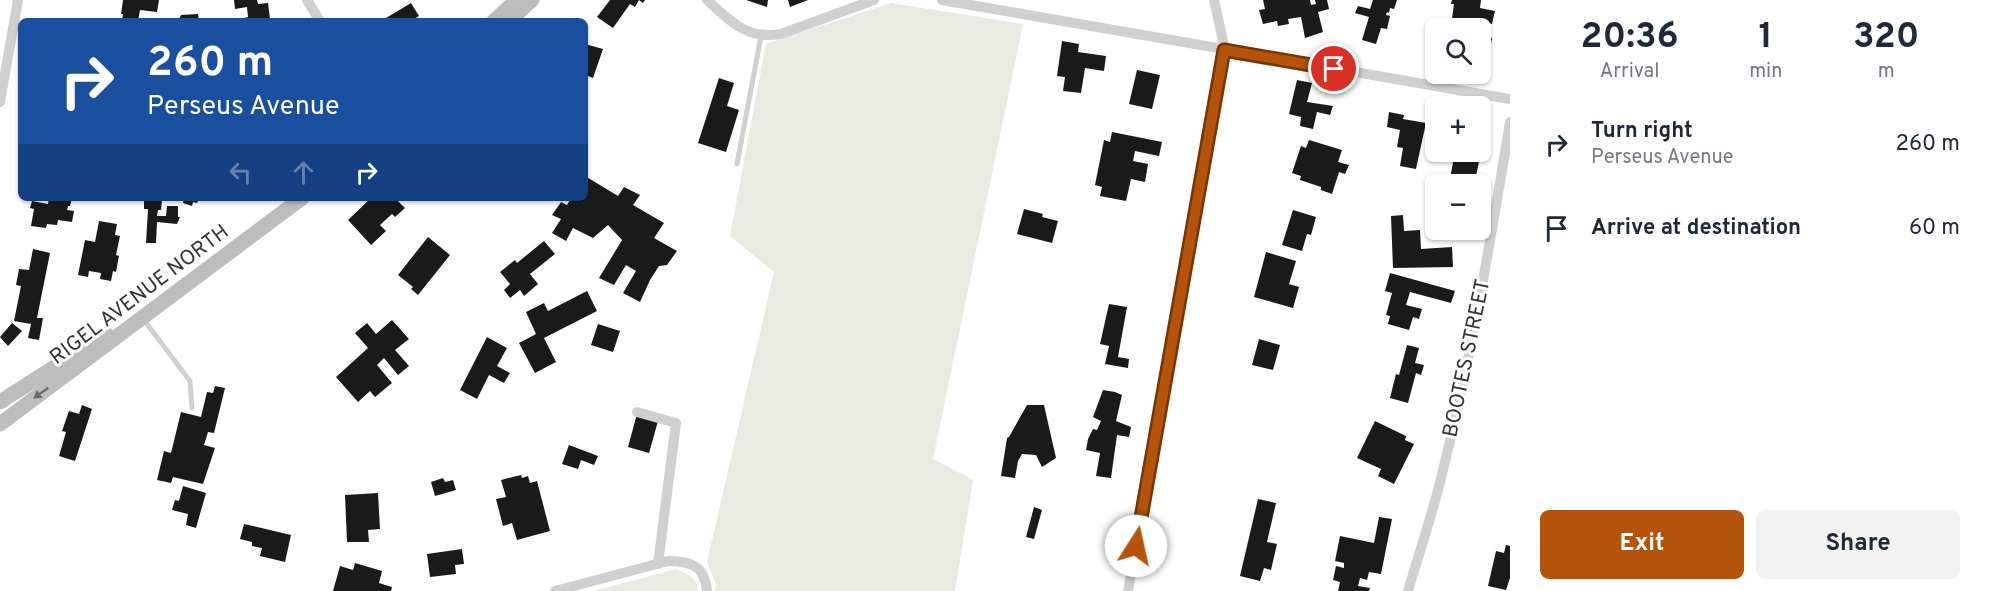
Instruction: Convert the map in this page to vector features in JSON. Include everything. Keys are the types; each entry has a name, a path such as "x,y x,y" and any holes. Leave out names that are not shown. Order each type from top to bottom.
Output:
{"main road":[{"path":"497,18 517,0"},
{"path":"512,18 532,0"},
{"name":"RIGEL AVENUE NORTH","path":"0,402 145,308 283,201"},
{"name":"RIGEL AVENUE NORTH","path":"0,424 298,201"}],"street":[{"path":"0,102 18,0"},
{"path":"307,0 318,18"},
{"path":"707,0 735,24 752,34 761,36 781,34 874,0"},
{"path":"942,0 1510,99"},
{"path":"1128,591 1224,50 1214,0"},
{"name":"BOOTES STREET","path":"1408,591 1438,490 1466,367 1493,228 1510,122"},
{"path":"638,412 676,423 657,564"},
{"path":"555,591 668,561 685,561 695,566 706,580 707,591"}],"lane":[{"path":"737,164 761,36"},
{"path":"143,318 190,381 192,408"}],"shaded area":[{"path":"891,3 1023,24 933,459 973,480 955,591 715,591 716,584 707,562 774,272 730,236 766,44"},
{"path":"676,569 694,579 698,591 594,591"}],"building":[{"path":"123,0 159,0 157,12 140,10 139,18 122,18 123,14 121,14"},
{"path":"234,0 257,0 258,4 268,3 270,18 244,18 248,17 247,7 235,9"},
{"path":"610,0 639,0 635,7 630,4 613,28 597,17"},
{"path":"746,0 768,0 767,7"},
{"path":"788,0 808,0 790,7"},
{"path":"1263,0 1310,0 1311,5 1316,4 1315,0 1327,0 1329,9 1318,12 1323,32 1305,38 1301,17 1288,19 1289,24 1278,26 1277,21 1263,24 1259,10 1265,9"},
{"path":"1373,0 1397,0 1394,9 1390,8 1389,13 1387,12 1386,15 1390,16 1387,29 1381,28 1376,44 1362,40 1369,17 1355,13 1358,6 1370,9"},
{"path":"1452,0 1481,0 1480,8 1495,11 1492,24 1491,18 1452,18 1454,4 1451,4"},
{"path":"411,3 419,16 416,18 386,18"},
{"path":"198,14 199,18 180,18 181,15"},
{"path":"1062,41 1079,44 1078,52 1106,56 1104,71 1085,68 1081,93 1063,91 1065,77 1057,76"},
{"path":"588,45 603,49 593,78 588,76"},
{"path":"1137,70 1160,75 1152,109 1129,104"},
{"path":"719,78 734,83 727,106 739,110 726,152 698,143"},
{"path":"1297,80 1312,83 1307,102 1333,106 1330,115 1317,112 1313,129 1300,126 1301,117 1289,114"},
{"path":"1389,112 1404,115 1403,119 1425,123 1416,169 1400,166 1403,148 1397,147 1400,130 1387,127"},
{"path":"1112,132 1162,142 1159,156 1135,151 1133,161 1148,164 1145,182 1131,179 1126,201 1100,196 1102,187 1095,185 1104,140 1110,142"},
{"path":"1309,140 1342,150 1338,162 1349,165 1345,174 1339,172 1332,194 1321,190 1321,187 1300,180 1301,176 1292,173 1301,146 1306,148"},
{"path":"1453,162 1479,162 1476,174 1451,174"},
{"path":"588,178 618,196 624,187 640,195 633,205 664,223 654,238 677,251 667,265 659,266 640,302 623,293 636,271 626,265 614,285 599,278 622,240 608,225 593,238 573,228 566,241 552,233 561,219 552,215 561,202 567,205 569,201 588,201"},
{"path":"32,201 48,204 48,201 71,201 67,210 74,211 72,222 58,220 57,225 47,224 46,228 31,226 34,209 30,208"},
{"path":"144,201 162,201 161,210 158,210 157,216 166,216 167,206 178,206 178,217 180,217 177,224 157,222 156,243 146,243 148,209 144,209"},
{"path":"183,201 198,201 193,202 192,206 183,203"},
{"path":"368,201 398,201 405,208 395,217 392,214 380,225 386,231 371,245 348,220"},
{"path":"1024,209 1058,221 1052,243 1017,234"},
{"path":"1293,210 1316,217 1311,235 1307,234 1302,251 1282,245"},
{"path":"1403,215 1404,231 1420,230 1421,249 1452,247 1453,267 1393,268 1391,216"},
{"path":"99,221 117,224 115,235 120,236 116,255 119,256 116,272 113,271 111,281 100,279 101,273 89,271 88,277 78,275 85,240 95,242"},
{"path":"428,237 450,255 418,295 411,289 413,287 398,275"},
{"path":"544,241 555,254 530,274 538,284 524,296 520,290 510,298 504,290 510,284 500,272 515,260 517,263"},
{"path":"33,249 50,253 37,318 43,318 39,340 28,338 31,324 14,321 21,286 16,285 19,269 29,270"},
{"path":"1266,252 1296,261 1289,284 1299,287 1293,308 1254,297"},
{"path":"1390,273 1455,291 1451,303 1410,292 1406,305 1422,309 1419,319 1413,317 1409,330 1388,324 1390,316 1386,315 1392,293 1385,291"},
{"path":"587,291 597,311 544,338 556,362 535,373 519,343 536,334 526,312 544,303 548,311"},
{"path":"1109,304 1127,307 1118,357 1129,359 1128,368 1105,364 1109,346 1100,344"},
{"path":"392,320 409,339 395,350 409,366 398,375 384,358 377,365 392,383 375,397 370,391 358,402 336,377 368,348 355,333 367,323 376,334"},
{"path":"12,323 22,331 8,346 0,337"},
{"path":"598,324 620,331 613,352 591,345"},
{"path":"487,337 507,348 497,366 510,373 504,383 489,375 477,399 460,390"},
{"path":"1259,339 1280,345 1273,370 1252,365"},
{"path":"1407,345 1419,348 1415,363 1424,365 1421,375 1416,373 1408,403 1390,398"},
{"path":"215,386 225,388 214,433 208,432 204,445 215,448 203,484 173,477 171,483 157,480 164,451 171,453 181,412 201,417 207,392 213,393"},
{"path":"1103,390 1122,395 1116,421 1131,427 1129,437 1117,435 1111,478 1096,476 1100,453 1086,450 1093,429 1097,430 1101,421 1093,417"},
{"path":"82,405 92,409 75,461 59,456 66,432 62,431 69,411 79,414"},
{"path":"1027,405 1044,405 1056,458 1042,467 1036,455 1022,454 1018,461 1015,478 1001,476 1007,438"},
{"path":"637,414 658,421 649,453 628,447"},
{"path":"1375,421 1406,436 1405,440 1414,444 1394,484 1378,476 1381,469 1357,458"},
{"path":"569,445 598,456 594,465 581,460 578,469 562,464"},
{"path":"521,475 522,478 528,476 530,483 537,481 550,531 517,540 512,523 503,526 496,499 506,497 501,480"},
{"path":"443,478 445,482 453,480 456,490 435,496 431,482"},
{"path":"183,486 206,493 196,528 186,525 188,514 172,510 175,500 179,501"},
{"path":"378,493 380,529 368,530 369,542 347,542 345,495"},
{"path":"1258,499 1276,503 1267,542 1277,544 1271,570 1264,568 1260,581 1240,576"},
{"path":"1034,507 1042,510 1034,539 1026,537"},
{"path":"1379,517 1392,519 1381,574 1369,572 1367,580 1360,578 1358,586 1370,588 1369,591 1338,591 1340,582 1333,580 1336,566 1344,568 1344,563 1335,561 1340,536 1374,543"},
{"path":"244,524 291,535 285,562 260,556 262,548 252,546 252,542 240,539"},
{"path":"1506,545 1510,546 1510,578 1506,590 1488,586 1496,551 1504,553"},
{"path":"462,549 464,564 455,565 456,574 430,577 427,554"},
{"path":"355,563 382,571 379,583 392,587 391,591 333,591 340,566 353,570"}],"route":[{"path":"1136,546 1224,50 1334,69"}]}
